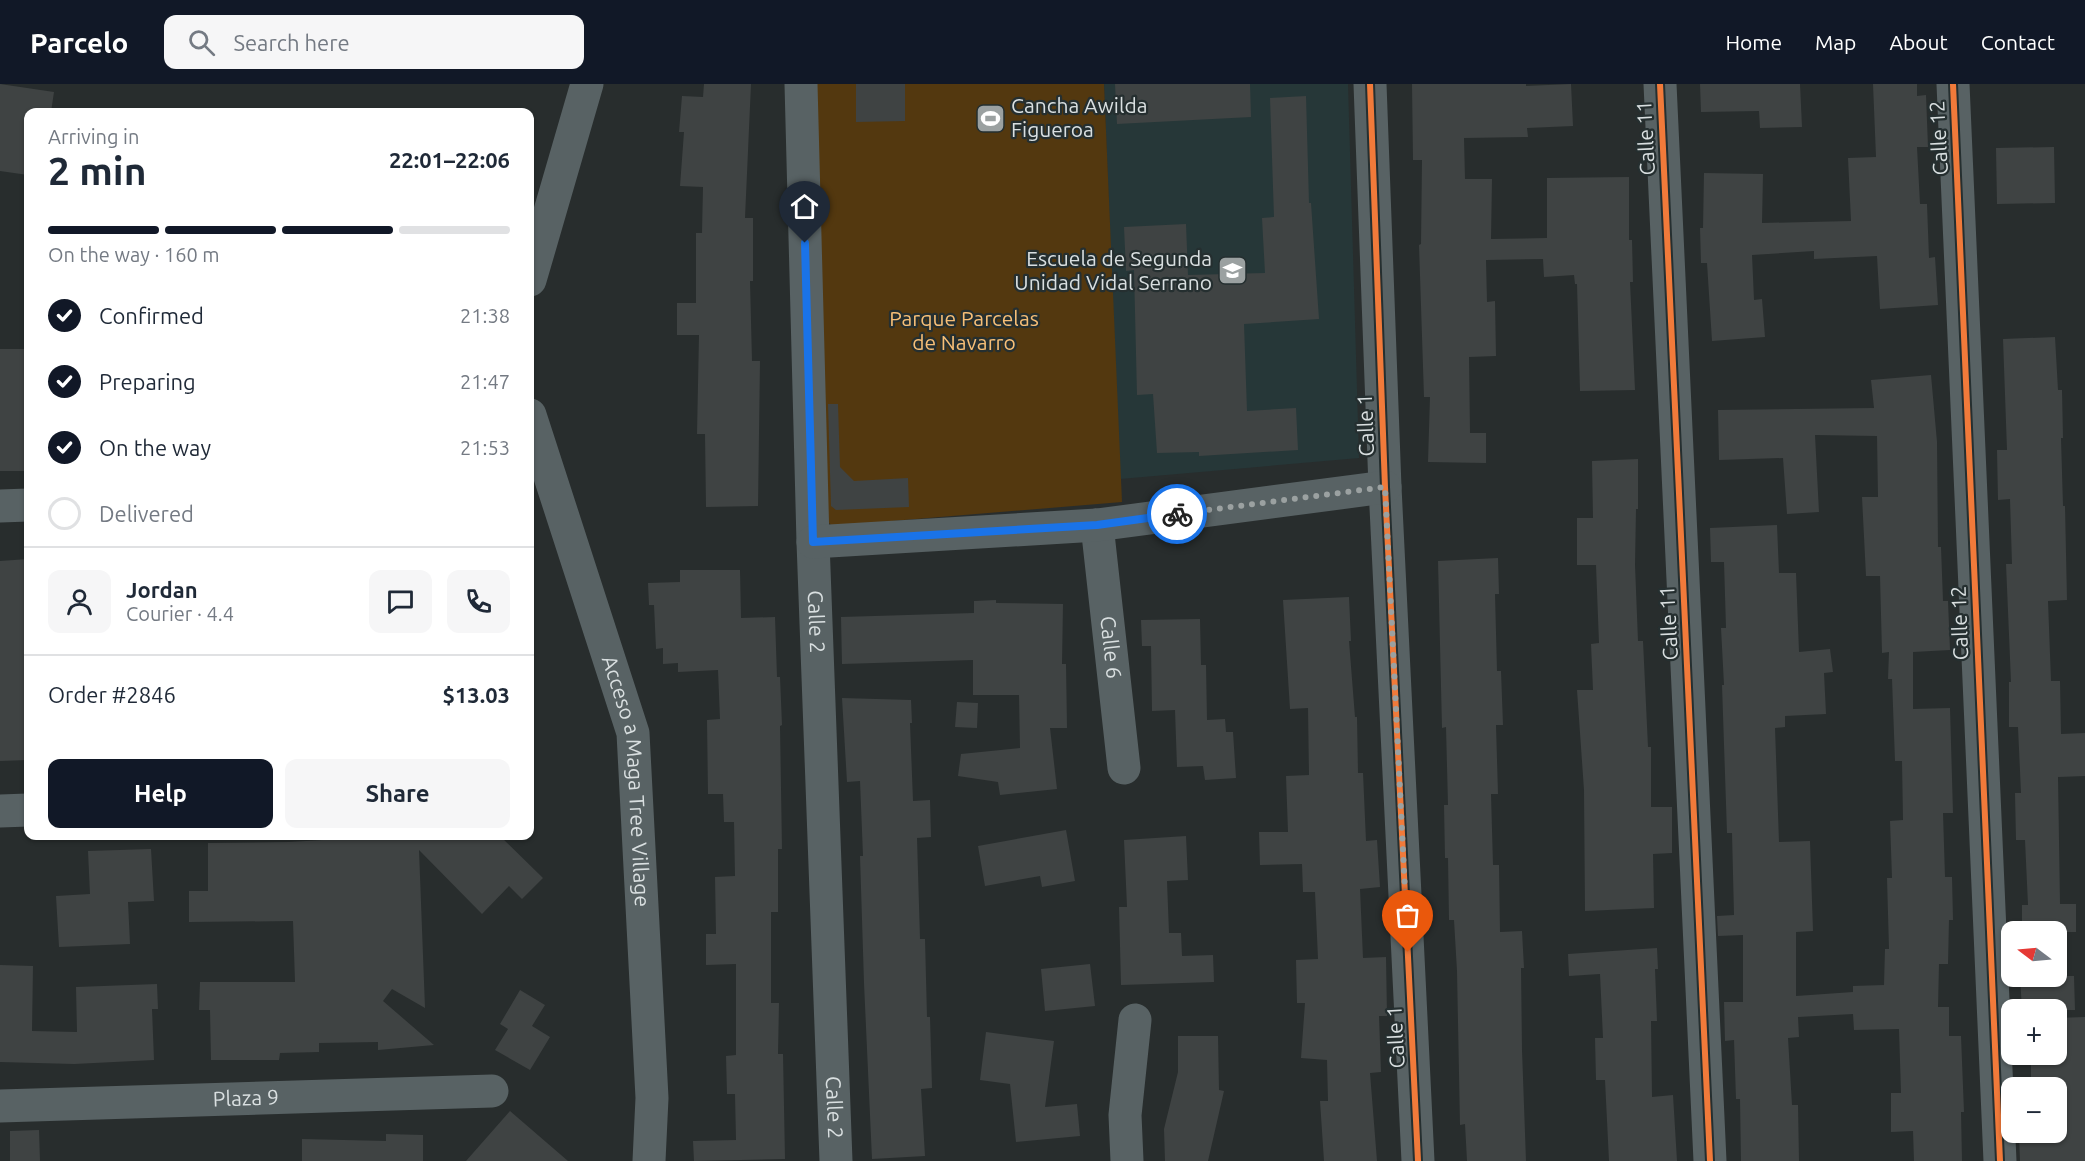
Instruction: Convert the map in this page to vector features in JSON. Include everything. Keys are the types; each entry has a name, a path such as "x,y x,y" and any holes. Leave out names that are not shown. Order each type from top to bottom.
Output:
{"street":[{"path":"534,266 587,84"},
{"name":"Calle 2","path":"801,84 813,542 836,1161"},
{"name":"Calle 1","path":"1370,84 1385,487 1418,1161"},
{"name":"Calle 11","path":"1660,84 1710,1161"},
{"name":"Calle 12","path":"1953,84 2000,1161"},
{"name":"Acceso a Maga Tree Village","path":"534,427 633,733 652,1098 649,1161"},
{"path":"813,542 1097,525 1385,487"},
{"path":"0,506 24,505"},
{"name":"Calle 6","path":"1097,525 1124,768"},
{"path":"0,811 24,810"},
{"path":"1127,1161 1125,1115 1135,1020"},
{"name":"Plaza 9","path":"0,1106 492,1091"}],"shaded area":[{"name":"Escuela de Segunda Unidad Vidal Serrano","path":"1104,84 1348,84 1359,458 1120,479"}],"green space":[{"name":"Parque Parcelas de Navarro","path":"810,84 1104,84 1122,502 832,526 818,512"}],"building":[{"path":"0,84 54,92 52,108 24,108 24,174 0,171"},
{"path":"704,84 751,84 745,218 753,218 753,281 750,281 752,361 760,361 758,506 706,507 705,434 697,434 699,335 677,335 677,303 696,303 696,233 702,233 703,187 680,186 684,132 679,132 682,96 703,97"},
{"path":"856,84 905,84 905,121 856,122"},
{"path":"1115,84 1250,84 1251,117 1117,124"},
{"path":"1412,84 1526,84 1526,86 1571,84 1573,126 1527,128 1528,137 1464,138 1465,179 1492,179 1491,239 1547,238 1547,178 1629,177 1629,240 1632,240 1633,282 1630,282 1635,390 1580,391 1577,284 1575,284 1574,275 1544,277 1543,259 1486,260 1487,302 1495,301 1496,356 1469,357 1470,433 1486,433 1486,463 1428,462 1430,397 1424,397 1419,245 1421,244 1422,160 1413,160"},
{"path":"1700,84 1800,84 1802,127 1760,128 1759,111 1701,112"},
{"path":"1873,84 1917,84 1917,96 1926,95 1928,147 1917,147 1920,204 1927,204 1929,258 1935,257 1938,305 1880,309 1877,256 1814,259 1814,251 1752,255 1754,300 1762,299 1765,337 1712,341 1707,263 1701,263 1700,228 1703,228 1704,173 1763,174 1762,223 1851,221 1848,158 1876,157"},
{"path":"1306,96 1309,203 1311,203 1319,319 1244,324 1247,411 1296,408 1298,450 1199,456 1199,452 1157,453 1153,394 1137,395 1134,270 1126,271 1124,227 1186,224 1188,275 1265,273 1262,218 1274,217 1270,98"},
{"path":"2054,147 2055,203 1997,204 1996,148"},
{"path":"2055,337 2058,390 2062,390 2063,438 2061,438 2067,600 2048,601 2051,681 2060,681 2061,734 2085,733 2085,776 2058,777 2060,904 2076,904 2076,932 2067,932 2067,921 2022,921 2022,905 2028,905 2025,840 2016,840 2015,793 2021,793 2018,727 2009,727 2009,682 2011,682 2006,564 2012,564 2010,499 1998,500 1997,450 2007,450 2003,339"},
{"path":"0,349 24,349 24,471 0,471"},
{"path":"1931,375 1937,442 1938,547 1941,547 1943,601 1948,601 1950,650 1913,652 1913,709 1950,708 1953,813 1943,813 1945,877 1952,877 1953,920 1949,920 1948,964 1939,964 1938,1007 1949,1007 1949,1036 1961,1036 1964,1112 1961,1112 1962,1161 1914,1161 1913,1131 1891,1132 1891,1093 1901,1093 1899,1029 1854,1030 1853,1014 1798,1017 1799,1037 1788,1038 1792,1105 1798,1105 1799,1161 1741,1161 1740,1099 1736,1099 1734,1040 1725,1041 1724,1002 1743,1002 1743,935 1718,936 1717,916 1734,915 1732,833 1727,833 1722,685 1724,685 1721,628 1726,628 1724,562 1711,562 1710,528 1777,525 1779,573 1796,573 1799,652 1830,649 1833,672 1824,673 1826,714 1785,716 1785,727 1775,728 1779,842 1810,841 1813,931 1796,932 1796,996 1853,992 1853,986 1884,985 1885,949 1889,949 1887,878 1892,878 1890,821 1903,820 1902,761 1895,761 1892,679 1888,679 1889,652 1882,653 1880,576 1866,576 1862,497 1878,497 1877,436 1815,435 1819,512 1787,514 1783,458 1719,460 1718,410 1874,408 1871,380"},
{"path":"828,404 838,404 840,467 854,481 908,478 909,507 836,510 831,506"},
{"path":"1638,459 1635,565 1638,641 1643,641 1648,747 1651,747 1651,807 1672,807 1672,853 1653,854 1654,908 1585,911 1584,790 1577,690 1593,690 1591,644 1599,643 1596,565 1577,565 1577,518 1593,518 1592,461"},
{"path":"1498,558 1499,594 1495,594 1497,671 1501,671 1503,725 1496,725 1498,794 1491,794 1493,865 1499,865 1500,932 1522,931 1524,968 1521,968 1522,1050 1526,1161 1467,1161 1465,1124 1460,1125 1454,920 1449,920 1448,858 1445,858 1444,805 1448,805 1446,727 1442,728 1438,561"},
{"path":"24,559 24,760 0,761 0,561"},
{"path":"680,570 740,570 741,618 775,617 777,677 780,677 782,725 780,726 782,849 778,849 778,912 771,912 771,1003 779,1003 778,1054 783,1054 785,1159 694,1161 693,1141 736,1140 735,1094 727,1094 726,1056 736,1055 736,964 706,965 706,934 716,934 715,877 735,876 734,822 724,822 723,794 708,794 707,720 720,719 718,670 678,672 678,663 663,664 663,648 656,649 654,605 649,605 648,583 680,582"},
{"path":"1349,597 1351,641 1349,641 1355,717 1357,717 1358,773 1363,773 1366,841 1377,840 1380,887 1360,889 1363,958 1386,957 1387,1016 1379,1016 1381,1072 1370,1073 1377,1161 1324,1161 1320,1101 1328,1101 1327,1060 1301,1058 1305,1003 1297,1003 1296,960 1318,959 1315,892 1303,892 1302,864 1260,865 1259,832 1288,832 1286,776 1309,775 1308,708 1290,709 1283,600"},
{"path":"996,600 996,603 1063,604 1062,664 1066,664 1067,728 1050,728 1057,789 1000,795 998,782 958,776 961,754 1020,748 1019,695 973,695 973,660 842,664 841,617 974,613 974,601"},
{"path":"1200,619 1201,665 1206,665 1207,720 1225,719 1226,732 1233,732 1236,778 1205,780 1203,766 1177,767 1175,710 1152,711 1151,646 1142,646 1141,620"},
{"path":"842,698 911,700 913,801 930,800 931,837 917,838 920,939 925,939 932,1088 921,1089 925,1156 872,1159 864,983 860,781 847,782"},
{"path":"957,702 978,703 977,728 955,727"},
{"path":"1066,830 1075,881 1042,887 1040,876 985,886 978,846"},
{"path":"1186,836 1188,880 1167,881 1169,933 1181,933 1182,956 1213,955 1214,982 1121,985 1119,907 1127,907 1124,840"},
{"path":"504,840 543,878 522,899 509,886 482,914 419,850 425,1008 392,989 383,1001 434,1045 378,1050 378,1042 319,1043 319,1052 280,1053 279,1060 211,1060 210,1010 199,1010 200,982 295,982 293,921 189,922 189,891 208,891 208,843"},
{"path":"151,849 154,901 128,902 130,944 59,947 56,896 90,894 88,851"},
{"path":"1657,948 1658,969 1655,969 1657,1021 1651,1021 1652,1097 1673,1095 1677,1161 1609,1161 1605,1080 1596,1080 1595,1038 1603,1038 1600,974 1569,976 1568,954"},
{"path":"1090,964 1095,1006 1045,1011 1041,969"},
{"path":"0,965 33,966 32,1031 77,1032 76,987 157,984 158,1009 152,1009 154,1060 74,1064 0,1062"},
{"path":"2067,976 2074,976 2075,1010 2067,1010 2067,999 2021,999 2021,987 2067,987"},
{"path":"520,990 545,1005 532,1026 550,1037 530,1070 495,1050 508,1029 500,1024"},
{"path":"2085,1017 2085,1161 2020,1161 2019,1143 2067,1143 2067,1077 2031,1077 2031,1065 2067,1065 2067,1018"},
{"path":"986,1032 1054,1041 1045,1107 1077,1104 1080,1136 1016,1142 1010,1084 980,1080"},
{"path":"1178,1036 1218,1036 1219,1090 1224,1091 1208,1161 1165,1161 1164,1129 1178,1072"},
{"path":"510,1111 568,1161 466,1161"},
{"path":"39,1130 40,1161 10,1161 10,1131"},
{"path":"386,1134 423,1135 423,1161 302,1161 302,1139 386,1141"}],"cycle path":[{"path":"1370,84 1385,487 1418,1161"},
{"path":"1660,84 1710,1161"},
{"path":"1953,84 2000,1161"}],"way so far":[{"path":"1177,514 1385,487 1408,952"}],"place":[{"name":"Cancha Awilda Figueroa","path":"990,118"},
{"name":"Escuela de Segunda Unidad Vidal Serrano","path":"1233,271"}],"route":[{"path":"805,243 813,542 1097,525 1177,514"}]}
